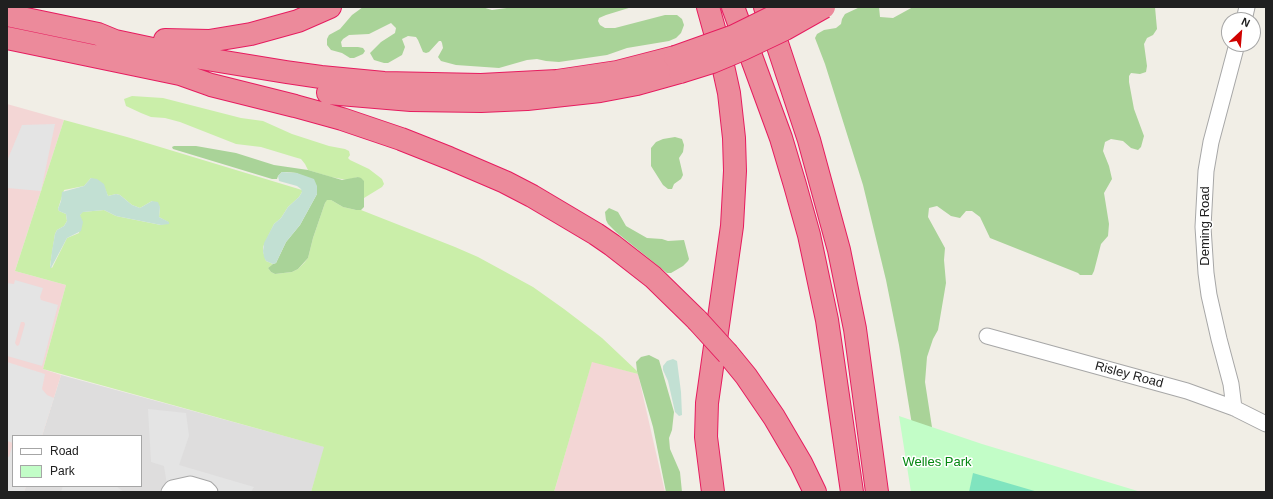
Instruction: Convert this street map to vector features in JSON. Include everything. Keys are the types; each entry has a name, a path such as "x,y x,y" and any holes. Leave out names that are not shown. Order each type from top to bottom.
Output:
{"highway":[{"path":"98,34 116,33 165,40 218,40 282,26 311,16 330,7"},
{"path":"708,7 729,93 734,138 735,171 732,221 707,403 706,437 713,492"},
{"path":"733,7 785,152 809,235 828,326 852,492"},
{"path":"765,7 809,140 839,250 855,330 877,492"},
{"path":"180,74 213,76 365,97 419,100 481,101 587,94 637,84 793,7"},
{"path":"7,15 98,34 108,39 124,43 252,67 321,77 401,84 481,85 556,80 712,62 744,49 785,29 824,7"},
{"path":"7,38 180,74 211,85 301,107 373,129 450,158 505,182 560,211 612,245 653,277 697,320 728,354 746,376 774,417 798,458 815,492"}],"street":[{"name":"Deming Road","path":"1234,408 1230,378 1218,339 1209,296 1203,227 1203,199 1211,142 1235,52"},
{"name":"Risley Road","path":"987,336 1187,391 1234,408 1266,424"},
{"path":"168,492 172,488 190,484 207,489 210,492"}],"shaded area":[{"path":"7,104 64,120 15,271 66,285 43,369 61,375 42,435 12,435 12,487 26,487 24,492 7,492"},
{"path":"55,124 41,191 7,188 7,161 22,125"},
{"path":"15,280 43,288 40,297 41,300 58,305 42,366 7,356 7,283 14,284","holes":["21,322 24,322 25,324 19,345 17,346 15,343"]},
{"path":"592,361 638,374 665,492 554,492"},
{"path":"7,362 45,374 42,389 47,395 54,398 42,435 12,435 12,443 7,441"},
{"path":"61,375 325,447 311,492 24,492 26,487 142,487 142,435 42,435"},
{"path":"148,409 186,413 189,436 179,465 254,487 251,492 189,492 167,485 164,466 151,462"},
{"path":"12,446 12,487 26,487 24,492 7,492 7,456 9,457"},
{"path":"63,487 117,487 124,492 61,492"}],"green space":[{"path":"363,7 482,7 492,10 514,7 632,7 606,15 599,18 598,21 600,25 605,28 615,28 665,15 677,15 682,19 684,25 681,33 676,38 669,41 627,48 607,55 559,62 537,59 527,60 499,68 456,65 441,61 438,57 443,48 441,41 439,41 429,52 426,53 423,52 416,37 408,36 402,39 405,47 402,55 388,63 384,63 374,60 370,53 381,42 395,33 396,28 391,23 369,34 349,35 343,39 341,42 342,47 358,47 363,48 365,51 363,54 354,58 350,58 342,53 331,50 327,45 329,35 340,29 352,15"},
{"path":"860,7 879,7 880,17 893,18 913,7 1155,7 1157,29 1153,35 1147,38 1144,44 1147,66 1146,72 1140,74 1131,73 1129,76 1134,109 1144,136 1141,147 1138,150 1131,148 1123,141 1111,139 1105,142 1103,151 1112,179 1104,193 1109,224 1108,236 1101,244 1092,275 1080,275 990,238 980,217 972,211 966,211 960,218 951,216 937,206 929,208 928,217 945,248 944,260 946,283 938,330 933,339 927,357 925,382 942,492 923,492 899,345 886,280 863,185 825,64 815,38 817,34 824,30 836,28 841,24 845,14"},
{"path":"132,96 163,98 241,118 263,121 292,134 329,146 345,149 349,151 350,155 348,158 350,160 369,169 382,179 384,184 382,187 364,198 364,182 358,177 347,180 331,177 308,170 301,159 261,147 236,144 180,122 165,118 151,117 126,106 124,99"},
{"path":"64,120 127,137 302,190 299,197 288,207 281,218 274,224 263,247 266,261 273,264 268,268 275,274 292,272 298,269 308,258 325,203 327,199 331,200 343,207 361,210 455,247 478,257 533,287 602,338 637,371 638,374 592,362 554,492 311,492 324,447 43,369 66,285 15,271","holes":["91,178 105,189 108,196 116,194 120,195 132,205 140,208 152,201 160,207 159,217 168,222 161,225 116,216 104,210 82,212 80,215 79,233 67,238 52,268 50,266 55,234 57,230 64,226 67,221 66,214 58,209 64,190 84,186"]},
{"path":"675,137 682,139 684,145 683,152 679,158 683,175 681,179 674,184 672,189 668,189 663,185 651,166 651,148 656,142"},
{"path":"196,146 236,153 274,165 308,170 342,180 358,177 364,181 364,207 361,210 356,210 343,207 331,200 327,200 313,238 308,258 298,269 292,272 275,274 268,268 276,263 286,242 300,225 317,194 297,173 282,172 277,179 272,179 173,149 172,147"},
{"path":"282,172 297,173 314,179 317,186 317,194 300,225 286,242 276,263 273,264 266,261 264,257 264,243 274,224 281,218 288,207 299,197 302,192 297,186 279,181 278,176"},
{"path":"91,178 97,179 104,184 108,196 116,194 120,195 132,205 140,208 152,201 158,202 160,207 159,217 169,222 169,224 161,225 116,216 104,210 83,212 80,215 83,222 81,231 67,238 50,268 55,234 57,230 64,226 67,221 66,214 58,209 62,192 84,186"},
{"path":"609,208 618,212 626,226 647,238 668,241 684,240 689,259 688,261 683,266 671,273 667,273 608,224 605,212"},
{"path":"649,355 659,360 674,412 672,430 669,438 670,449 680,472 682,492 666,492 653,427 637,371 636,362 641,357"},
{"path":"673,359 677,361 681,392 682,415 679,416 675,412 668,381 663,370 663,366 667,361"},
{"name":"Welles Park","path":"899,416 982,444 1141,492 911,492"},
{"path":"973,473 1038,492 969,492"}]}
